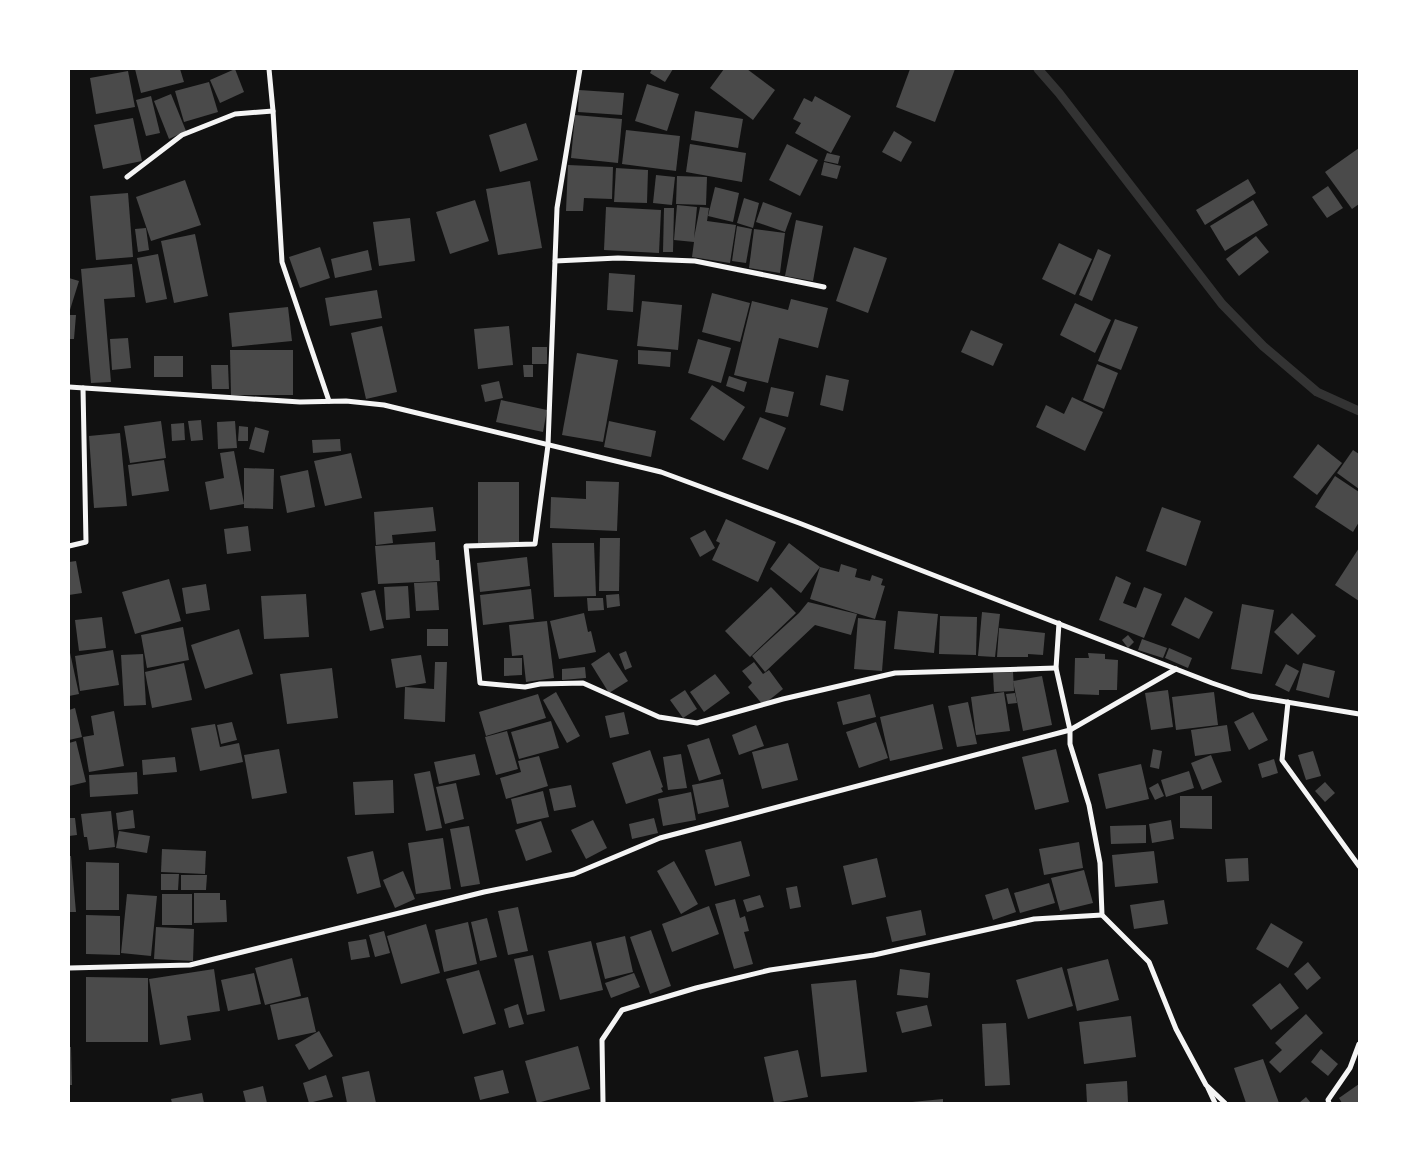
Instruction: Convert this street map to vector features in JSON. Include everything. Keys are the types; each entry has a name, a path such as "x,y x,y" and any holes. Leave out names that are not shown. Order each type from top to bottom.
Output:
{"street":[{"path":"269,69 282,262 329,401"},
{"path":"580,69 557,208 548,445 535,544 466,546 480,683 526,686 583,683 659,717 697,723 783,699 894,673 1056,668"},
{"path":"127,177 182,135 235,114 273,111"},
{"path":"555,261 618,258 696,261 824,287"},
{"path":"69,387 300,402 346,401 384,405 662,472 800,522 1176,669 1250,696 1359,714"},
{"path":"69,546 86,542 83,388"},
{"path":"1059,623 1056,668 1070,730 1070,744 1089,805 1100,863 1102,915 1149,962 1176,1028 1214,1103"},
{"path":"69,968 190,965 484,892 574,874 660,838 1070,730 1176,669"},
{"path":"1288,702 1282,760 1359,866"},
{"path":"603,1103 602,1040 622,1010 696,988 770,970 874,955 1034,919 1102,915"},
{"path":"1330,1103 1328,1100 1350,1068 1359,1044"},
{"path":"1206,1085 1225,1103"}],"building":[{"path":"135,69 180,69 184,82 141,93"},
{"path":"235,69 244,92 220,103 210,80"},
{"path":"652,69 673,69 665,82 650,73"},
{"path":"724,69 747,69 775,90 753,120 710,88"},
{"path":"910,69 955,69 935,122 896,107"},
{"path":"128,71 135,107 96,114 90,78"},
{"path":"209,82 218,112 184,122 175,91"},
{"path":"647,84 679,94 667,131 635,121"},
{"path":"579,90 624,93 622,115 578,112"},
{"path":"171,94 186,131 169,139 154,101"},
{"path":"151,96 160,133 146,136 136,100"},
{"path":"815,96 851,116 831,153 795,133 801,123 793,119 804,98 812,102"},
{"path":"695,111 743,119 738,148 691,140"},
{"path":"575,115 622,119 618,163 571,158"},
{"path":"133,118 142,161 103,169 94,125"},
{"path":"526,123 538,160 500,172 489,135"},
{"path":"626,130 680,136 676,171 622,164"},
{"path":"894,131 912,142 901,162 882,152"},
{"path":"690,144 746,153 742,182 686,172"},
{"path":"787,144 818,160 800,196 769,180"},
{"path":"1359,148 1359,204 1352,209 1325,172"},
{"path":"827,153 840,156 838,164 824,161"},
{"path":"824,162 841,166 837,179 821,175"},
{"path":"568,165 613,167 612,199 584,198 583,211 566,211"},
{"path":"616,168 648,170 647,203 614,202"},
{"path":"656,175 675,177 672,205 653,203"},
{"path":"677,176 707,177 706,205 676,204"},
{"path":"1248,179 1256,193 1205,225 1196,210"},
{"path":"185,180 201,225 151,241 136,197"},
{"path":"530,181 542,248 498,255 486,189"},
{"path":"1328,186 1343,208 1327,218 1312,197"},
{"path":"715,187 739,193 733,222 708,216"},
{"path":"128,193 133,257 96,260 90,196"},
{"path":"744,198 759,203 753,228 737,223"},
{"path":"475,200 489,241 450,254 436,212"},
{"path":"1253,200 1268,225 1225,251 1210,226"},
{"path":"763,202 792,213 785,232 756,222"},
{"path":"677,205 697,207 694,238 700,207 709,208 707,221 736,225 730,263 692,257 694,242 674,240"},
{"path":"606,207 661,210 659,253 604,250"},
{"path":"664,208 674,208 673,252 663,252"},
{"path":"410,218 415,261 379,266 373,222"},
{"path":"796,220 823,226 813,281 785,276"},
{"path":"737,226 752,229 746,263 732,261"},
{"path":"146,228 149,250 138,252 135,229"},
{"path":"754,229 785,233 780,273 749,268"},
{"path":"195,234 208,296 174,303 161,241"},
{"path":"1256,236 1269,252 1239,276 1226,259"},
{"path":"1059,243 1092,259 1075,295 1042,279"},
{"path":"320,247 330,278 300,288 289,257"},
{"path":"854,247 887,258 868,313 836,301"},
{"path":"1098,249 1111,255 1092,301 1079,295"},
{"path":"368,250 372,270 335,278 331,259"},
{"path":"158,254 167,299 146,303 137,258"},
{"path":"132,264 135,297 104,299 111,382 91,383 81,269"},
{"path":"609,273 635,275 633,312 607,310"},
{"path":"69,278 79,281 69,313"},
{"path":"377,290 382,318 330,326 325,298"},
{"path":"712,293 750,303 740,342 702,332"},
{"path":"791,299 828,308 818,348 779,338 768,383 734,375 752,301 788,310"},
{"path":"642,301 682,305 678,350 637,346"},
{"path":"1075,303 1111,320 1095,353 1060,335"},
{"path":"288,307 292,341 232,347 229,313"},
{"path":"69,315 76,315 74,339 69,339"},
{"path":"1115,319 1138,327 1121,370 1098,361"},
{"path":"382,326 397,392 366,399 351,333"},
{"path":"509,326 513,365 478,369 474,329"},
{"path":"971,330 1003,344 993,366 961,352"},
{"path":"128,338 131,368 112,370 110,339"},
{"path":"698,339 731,348 721,383 688,373"},
{"path":"532,347 547,347 547,364 532,364"},
{"path":"230,350 293,350 293,395 231,395"},
{"path":"638,350 671,352 670,367 638,364"},
{"path":"577,353 618,360 603,442 562,435"},
{"path":"154,356 183,356 183,377 154,377"},
{"path":"1097,364 1118,373 1104,409 1083,400"},
{"path":"211,365 228,365 229,389 212,389"},
{"path":"523,365 533,365 533,377 524,377"},
{"path":"826,375 849,380 843,411 820,405"},
{"path":"729,376 747,382 744,392 726,386"},
{"path":"499,381 503,398 485,402 481,385"},
{"path":"712,385 745,407 724,441 690,419"},
{"path":"771,387 794,392 788,417 765,412"},
{"path":"1072,397 1103,412 1085,451 1036,427 1046,405 1064,414"},
{"path":"501,400 547,410 543,432 496,422"},
{"path":"760,417 786,428 768,470 742,459"},
{"path":"201,420 203,440 191,441 188,421"},
{"path":"161,421 166,458 130,463 124,426"},
{"path":"235,421 237,448 218,449 217,422"},
{"path":"609,421 656,431 651,457 604,447"},
{"path":"184,423 185,440 172,441 171,424"},
{"path":"239,426 248,427 248,441 238,441"},
{"path":"255,427 269,431 264,453 249,449"},
{"path":"120,433 127,506 94,508 89,436"},
{"path":"340,439 341,451 313,453 312,440"},
{"path":"1318,444 1342,463 1317,495 1293,477"},
{"path":"1353,450 1359,454 1359,489 1337,473"},
{"path":"234,451 244,504 210,510 205,482 224,478 220,453"},
{"path":"351,453 362,498 325,506 314,461"},
{"path":"164,460 169,491 132,496 128,465"},
{"path":"244,468 274,469 273,509 244,508"},
{"path":"308,470 315,507 287,513 280,476"},
{"path":"1335,476 1359,492 1359,522 1353,532 1315,507"},
{"path":"586,481 619,482 617,531 550,528 551,497 586,499"},
{"path":"478,482 519,482 519,543 478,543"},
{"path":"433,507 436,531 392,535 393,543 376,545 374,512"},
{"path":"1162,507 1201,521 1186,566 1146,551"},
{"path":"726,519 776,542 758,582 712,560 720,543 716,541"},
{"path":"248,526 251,551 227,554 224,529"},
{"path":"705,530 715,548 700,557 690,538"},
{"path":"600,538 620,538 619,591 599,591"},
{"path":"435,542 436,560 439,560 440,581 378,584 375,546"},
{"path":"552,543 594,543 596,596 554,597"},
{"path":"789,543 820,567 801,593 770,569"},
{"path":"1359,548 1359,601 1335,585"},
{"path":"527,557 530,586 480,592 477,563"},
{"path":"76,561 82,593 69,595 69,562"},
{"path":"841,564 857,569 855,577 870,581 872,575 883,579 881,585 885,586 875,619 810,599 820,567 839,572"},
{"path":"1116,576 1131,583 1123,603 1136,608 1144,587 1162,594 1144,638 1099,620"},
{"path":"169,579 181,621 135,634 122,592"},
{"path":"437,582 439,610 416,611 414,583"},
{"path":"206,584 210,610 186,614 182,588"},
{"path":"408,586 410,618 386,620 384,587"},
{"path":"771,587 796,613 750,657 725,631"},
{"path":"531,589 534,619 483,625 480,595"},
{"path":"375,590 384,628 370,631 361,593"},
{"path":"306,594 309,637 264,639 261,596"},
{"path":"619,594 620,606 607,608 606,595"},
{"path":"1185,597 1213,612 1199,639 1171,625"},
{"path":"587,598 603,598 604,610 588,611"},
{"path":"808,602 857,614 851,635 815,625 765,672 752,656 799,613"},
{"path":"1242,604 1274,610 1262,674 1231,669"},
{"path":"898,611 938,614 934,653 894,649"},
{"path":"982,612 1000,614 995,657 978,656"},
{"path":"584,613 588,632 591,631 596,652 559,659 550,621"},
{"path":"1292,613 1316,636 1298,655 1274,632"},
{"path":"940,616 977,617 976,655 939,654"},
{"path":"102,617 106,648 79,651 75,620"},
{"path":"858,618 886,621 882,671 854,669"},
{"path":"547,621 554,678 526,682 523,655 512,656 509,625"},
{"path":"183,627 189,660 147,668 141,635"},
{"path":"999,628 1045,633 1043,655 1028,654 1028,657 997,657"},
{"path":"239,629 253,674 205,689 191,645"},
{"path":"427,629 448,629 448,646 427,646"},
{"path":"1128,635 1134,642 1128,648 1122,640"},
{"path":"1142,639 1167,648 1163,658 1138,650"},
{"path":"69,648 79,694 69,696"},
{"path":"1169,648 1192,658 1188,668 1165,658"},
{"path":"113,650 119,685 80,691 75,656"},
{"path":"626,651 632,667 625,670 619,654"},
{"path":"609,652 628,681 609,693 591,664"},
{"path":"1088,653 1105,654 1105,659 1118,660 1117,690 1099,690 1099,695 1074,694 1075,658 1089,658"},
{"path":"143,654 146,705 124,706 121,655"},
{"path":"421,655 426,683 396,688 391,659"},
{"path":"504,658 522,658 522,675 504,676"},
{"path":"435,662 447,662 445,722 404,719 405,687 434,689"},
{"path":"754,662 763,674 769,670 783,689 763,705 748,687 752,683 742,671"},
{"path":"184,663 192,700 152,708 145,672"},
{"path":"1303,663 1335,671 1329,698 1296,690"},
{"path":"1286,664 1299,671 1289,692 1275,685"},
{"path":"585,667 586,678 562,680 562,669"},
{"path":"332,668 338,718 287,724 280,674"},
{"path":"1013,672 1014,691 994,692 993,673"},
{"path":"715,674 730,693 704,712 690,692"},
{"path":"1042,676 1052,725 1023,731 1013,681"},
{"path":"685,690 697,709 683,718 670,700"},
{"path":"1168,690 1173,727 1151,730 1145,693"},
{"path":"556,692 580,736 567,743 543,700"},
{"path":"1004,692 1010,731 976,735 971,697"},
{"path":"1214,692 1218,725 1176,730 1172,697"},
{"path":"1015,693 1017,703 1008,704 1006,694"},
{"path":"538,694 546,718 486,736 479,712"},
{"path":"870,694 876,717 843,725 837,702"},
{"path":"968,702 977,744 957,747 948,706"},
{"path":"933,704 943,749 890,761 880,717"},
{"path":"75,708 82,737 69,740 69,710"},
{"path":"114,711 124,766 89,772 83,737 94,735 91,716"},
{"path":"624,712 629,734 610,738 605,716"},
{"path":"1253,712 1268,740 1249,750 1234,722"},
{"path":"551,721 559,748 519,759 511,732"},
{"path":"232,722 237,740 221,744 217,725"},
{"path":"876,722 888,758 859,768 846,732"},
{"path":"215,724 220,747 239,743 243,762 200,771 191,728"},
{"path":"756,725 764,746 739,755 732,735"},
{"path":"1227,725 1231,751 1195,756 1191,730"},
{"path":"507,731 518,769 496,775 485,737"},
{"path":"709,738 721,774 699,781 687,745"},
{"path":"76,741 86,782 69,786 69,743"},
{"path":"788,743 798,780 762,789 752,752"},
{"path":"279,749 287,793 252,799 244,755"},
{"path":"1056,749 1069,802 1035,810 1022,757"},
{"path":"1153,749 1162,751 1159,769 1150,767"},
{"path":"650,750 663,792 626,804 612,763"},
{"path":"1313,751 1321,776 1306,780 1298,755"},
{"path":"475,754 480,775 439,784 434,762"},
{"path":"681,754 687,788 668,790 663,757"},
{"path":"1211,755 1222,782 1202,790 1191,763"},
{"path":"539,756 548,786 506,799 500,778 521,772 518,761"},
{"path":"175,757 177,772 143,775 142,760"},
{"path":"1274,759 1278,773 1262,778 1258,764"},
{"path":"1141,764 1149,799 1106,809 1098,774"},
{"path":"430,771 442,828 426,831 414,774"},
{"path":"1189,771 1194,788 1166,797 1161,780"},
{"path":"137,772 138,794 90,797 89,775"},
{"path":"723,779 729,807 698,814 692,785"},
{"path":"393,780 394,813 355,815 353,782"},
{"path":"1325,782 1335,793 1325,802 1315,791"},
{"path":"456,783 464,819 445,824 436,787"},
{"path":"1158,783 1164,796 1155,800 1149,788"},
{"path":"571,785 576,807 554,811 549,789"},
{"path":"543,791 549,817 517,824 511,799"},
{"path":"691,792 696,820 663,826 658,799"},
{"path":"1180,796 1212,796 1212,829 1180,828"},
{"path":"133,810 135,828 118,830 116,813"},
{"path":"111,811 115,847 89,850 87,837 84,837 81,814"},
{"path":"69,818 75,818 77,835 69,836"},
{"path":"654,818 658,833 632,839 629,824"},
{"path":"593,820 607,848 586,859 571,830"},
{"path":"1171,820 1174,839 1152,843 1149,824"},
{"path":"541,821 552,852 526,861 515,830"},
{"path":"1146,825 1146,843 1111,844 1110,826"},
{"path":"469,826 480,884 461,887 450,829"},
{"path":"119,831 150,836 147,853 116,848"},
{"path":"443,838 451,889 416,894 408,843"},
{"path":"741,841 750,876 715,886 705,850"},
{"path":"1079,842 1083,868 1044,875 1039,849"},
{"path":"162,849 206,851 205,874 161,872"},
{"path":"373,851 381,887 357,894 347,857"},
{"path":"1154,851 1158,883 1115,887 1112,855"},
{"path":"69,856 71,856 76,912 69,912"},
{"path":"877,858 886,897 852,905 843,866"},
{"path":"1248,858 1249,881 1227,882 1225,859"},
{"path":"674,861 698,904 681,914 657,871"},
{"path":"86,862 119,863 119,910 86,910"},
{"path":"1084,870 1093,903 1060,911 1051,878"},
{"path":"403,871 415,899 395,908 383,880"},
{"path":"161,874 179,874 178,890 161,890"},
{"path":"181,875 207,875 206,890 181,890"},
{"path":"1049,883 1055,903 1020,913 1014,893"},
{"path":"797,886 801,907 790,909 786,888"},
{"path":"1008,888 1016,912 993,920 985,895"},
{"path":"194,893 220,893 220,900 226,900 227,922 194,923"},
{"path":"127,894 157,896 151,956 121,953"},
{"path":"162,894 192,894 192,925 162,925"},
{"path":"760,895 764,907 747,912 743,900"},
{"path":"735,899 740,918 745,916 749,931 744,932 753,964 734,969 715,904"},
{"path":"1164,900 1168,924 1134,929 1130,905"},
{"path":"709,906 719,934 672,952 662,924"},
{"path":"518,907 528,951 508,955 498,911"},
{"path":"921,910 926,935 892,942 886,917"},
{"path":"86,915 120,916 120,955 86,954"},
{"path":"487,918 497,957 480,961 471,922"},
{"path":"468,922 477,964 444,972 435,930"},
{"path":"1271,923 1303,942 1288,968 1256,949"},
{"path":"426,924 440,973 401,984 387,936"},
{"path":"156,927 194,929 193,961 154,959"},
{"path":"651,930 671,986 650,994 630,937"},
{"path":"384,931 390,953 375,957 369,935"},
{"path":"625,936 633,972 605,979 596,943"},
{"path":"366,939 370,957 351,960 348,942"},
{"path":"591,941 603,990 560,1000 548,951"},
{"path":"533,955 545,1011 527,1015 514,959"},
{"path":"292,958 301,996 265,1005 255,968"},
{"path":"1108,959 1119,1000 1077,1011 1067,969"},
{"path":"1308,962 1321,978 1307,990 1294,974"},
{"path":"1062,967 1073,1006 1028,1019 1016,980"},
{"path":"214,969 220,1011 187,1016 191,1040 160,1045 149,979"},
{"path":"900,969 930,973 928,998 897,995"},
{"path":"479,970 496,1024 463,1034 446,979"},
{"path":"254,973 261,1004 228,1011 221,980"},
{"path":"634,973 640,987 611,998 605,983"},
{"path":"86,977 148,978 148,1042 86,1042"},
{"path":"856,980 867,1072 821,1077 811,984"},
{"path":"1280,983 1299,1008 1271,1030 1252,1005"},
{"path":"308,997 316,1032 278,1040 270,1005"},
{"path":"518,1004 524,1024 509,1028 504,1009"},
{"path":"927,1005 932,1026 902,1033 896,1012"},
{"path":"1306,1014 1323,1033 1280,1073 1269,1062 1282,1050 1275,1043"},
{"path":"1131,1016 1136,1057 1084,1064 1079,1022"},
{"path":"1006,1023 1010,1085 985,1086 982,1024"},
{"path":"319,1031 333,1056 309,1070 295,1045"},
{"path":"578,1046 590,1089 537,1103 525,1061"},
{"path":"69,1047 71,1047 72,1085 69,1085"},
{"path":"1321,1049 1338,1064 1328,1076 1311,1062"},
{"path":"798,1050 808,1097 774,1103 764,1057"},
{"path":"1263,1059 1279,1103 1246,1103 1234,1068"},
{"path":"503,1070 509,1093 480,1100 474,1077"},
{"path":"369,1071 376,1103 347,1103 342,1077"},
{"path":"326,1075 333,1097 309,1103 303,1083"},
{"path":"1127,1081 1128,1103 1087,1103 1086,1084"},
{"path":"1359,1084 1359,1103 1342,1103 1339,1098"},
{"path":"263,1086 267,1103 246,1103 243,1091"},
{"path":"202,1093 204,1103 172,1103 171,1099"},
{"path":"1306,1097 1311,1103 1299,1103"},
{"path":"943,1099 943,1103 912,1103 912,1102"}],"waterway":[{"path":"1038,69 1059,93 1222,304 1263,346 1317,392 1359,411"}]}
